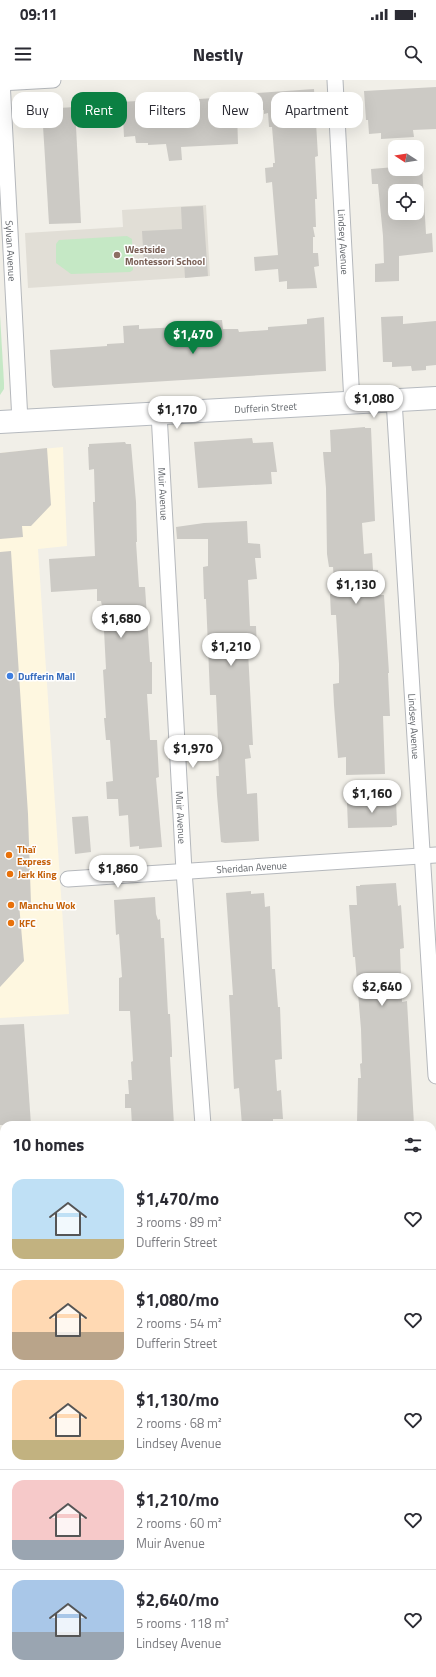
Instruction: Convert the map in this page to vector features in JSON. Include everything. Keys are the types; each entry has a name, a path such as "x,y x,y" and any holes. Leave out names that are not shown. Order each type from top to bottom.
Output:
{"main road":[{"name":"Dufferin Street","path":"10,422 436,398"}],"street":[{"path":"1,82 53,80"},
{"name":"Lindsey Avenue","path":"336,80 352,403"},
{"name":"Sylvan Avenue","path":"1,82 10,422"},
{"name":"Lindsey Avenue","path":"394,400 429,856 436,1076"},
{"name":"Muir Avenue","path":"159,413 184,871 203,1121"},
{"name":"Sheridan Avenue","path":"68,878 429,856"}],"shaded area":[{"name":"Westside Montessori School","path":"206,205 210,276 28,288 25,233 123,227 122,210"},
{"path":"63,447 67,546 38,549 69,1014 0,1018 0,453"}],"green space":[{"path":"127,236 132,239 133,270 130,272 71,274 56,263 56,244 59,240"},
{"path":"0,315 4,389 0,395"}],"building":[{"path":"436,87 436,129 413,130 414,137 381,139 381,133 369,134 368,120 366,120 364,91"},
{"path":"314,89 314,92 271,92"},
{"path":"271,92 271,127 269,127 268,113 264,114 263,110 263,93"},
{"path":"208,98 208,128 238,128 238,144 181,147 182,160 169,161 166,144 148,145 148,143 136,143 135,136 124,137 124,128 127,128 127,102 135,101 135,128 200,128 200,99"},
{"path":"71,107 71,128 76,128 81,223 49,224 43,128 63,128 63,108"},
{"path":"272,128 316,128 318,156 315,157 317,199 315,199 316,227 313,227 315,237 313,237 313,253 318,253 319,266 314,267 317,288 287,289 287,281 279,282 278,269 255,271 254,257 278,255 272,182 266,183 265,168 273,167 273,163 275,163"},
{"path":"388,168 388,176 423,176 423,184 388,184 388,220 424,220 424,200 426,234 432,233 433,252 399,256 399,281 375,282 375,264 384,263 378,184 372,184 371,169"},
{"path":"203,206 208,276 185,278 184,261 144,264 142,231 182,229 181,207"},
{"path":"403,316 403,324 436,321 436,365 426,366 426,370 412,371 411,366 392,367 392,362 383,362 381,317"},
{"path":"324,317 326,371 54,388 52,385 50,350 107,346 107,344 124,343 123,326 139,325 139,329 181,327 181,322 222,320 223,329 238,329 239,332 268,330 268,327 307,324 307,319"},
{"path":"365,427 371,428 375,521 362,523 364,554 372,553 373,570 378,570 379,595 384,595 390,716 383,716 385,774 346,775 346,757 338,758 334,705 333,684 339,683 339,664 336,615 331,615 330,594 335,594 333,567 329,567 327,554 326,488 323,452 331,452 330,430"},
{"path":"252,438 253,443 273,442 277,472 271,472 272,484 198,488 194,442"},
{"path":"125,442 126,444 131,444 136,502 136,542 139,587 145,587 150,662 152,662 152,694 147,694 150,740 157,740 159,777 156,778 162,847 139,849 139,846 130,847 128,815 119,816 118,799 107,799 106,782 113,781 110,740 106,740 104,718 106,718 103,670 106,669 103,611 101,601 97,601 97,589 51,592 49,559 95,556 93,502 95,502 94,469 89,470 88,447 89,444"},
{"path":"47,448 51,505 31,526 22,526 23,537 0,539 0,453"},
{"path":"247,521 248,543 260,544 261,558 255,558 257,579 248,580 250,626 256,626 257,651 248,652 253,745 249,745 251,758 245,759 247,794 257,793 259,841 225,843 221,842 216,776 219,776 216,695 210,695 206,599 204,599 203,567 208,566 208,539 177,539 176,527 204,523"},
{"name":"Dufferin Mall","path":"11,551 28,814 31,904 19,904 24,961 0,987 0,552"},
{"path":"396,799 397,825 392,827 348,828 347,802"},
{"path":"88,816 91,852 75,854 72,817"},
{"path":"396,883 398,906 401,905 404,948 400,949 402,1002 407,1001 414,1121 357,1121 358,1078 361,1078 360,1064 362,1063 361,1029 349,905 357,905 356,886"},
{"path":"251,891 251,894 264,893 265,907 270,906 272,969 275,969 278,1007 280,1007 282,1059 275,1060 277,1091 281,1090 283,1119 273,1119 273,1121 242,1121 239,1088 234,1089 229,995 233,995 226,893"},
{"path":"155,897 156,914 158,920 160,919 161,938 164,938 168,1014 170,1014 172,1050 172,1057 170,1057 174,1121 132,1121 131,1108 125,1108 125,1094 129,1094 128,1080 132,1080 131,1062 133,1061 130,1011 119,1011 119,978 122,977 119,934 116,935 114,900"},
{"path":"24,1024 31,1121 0,1121 0,1025"}],"place":[{"name":"Westside Montessori School","path":"117,255"},
{"name":"Dufferin Mall","path":"10,676"},
{"name":"Thaï Express","path":"9,855"},
{"name":"Jerk King","path":"10,874"},
{"name":"Manchu Wok","path":"11,905"},
{"name":"KFC","path":"11,923"}]}
